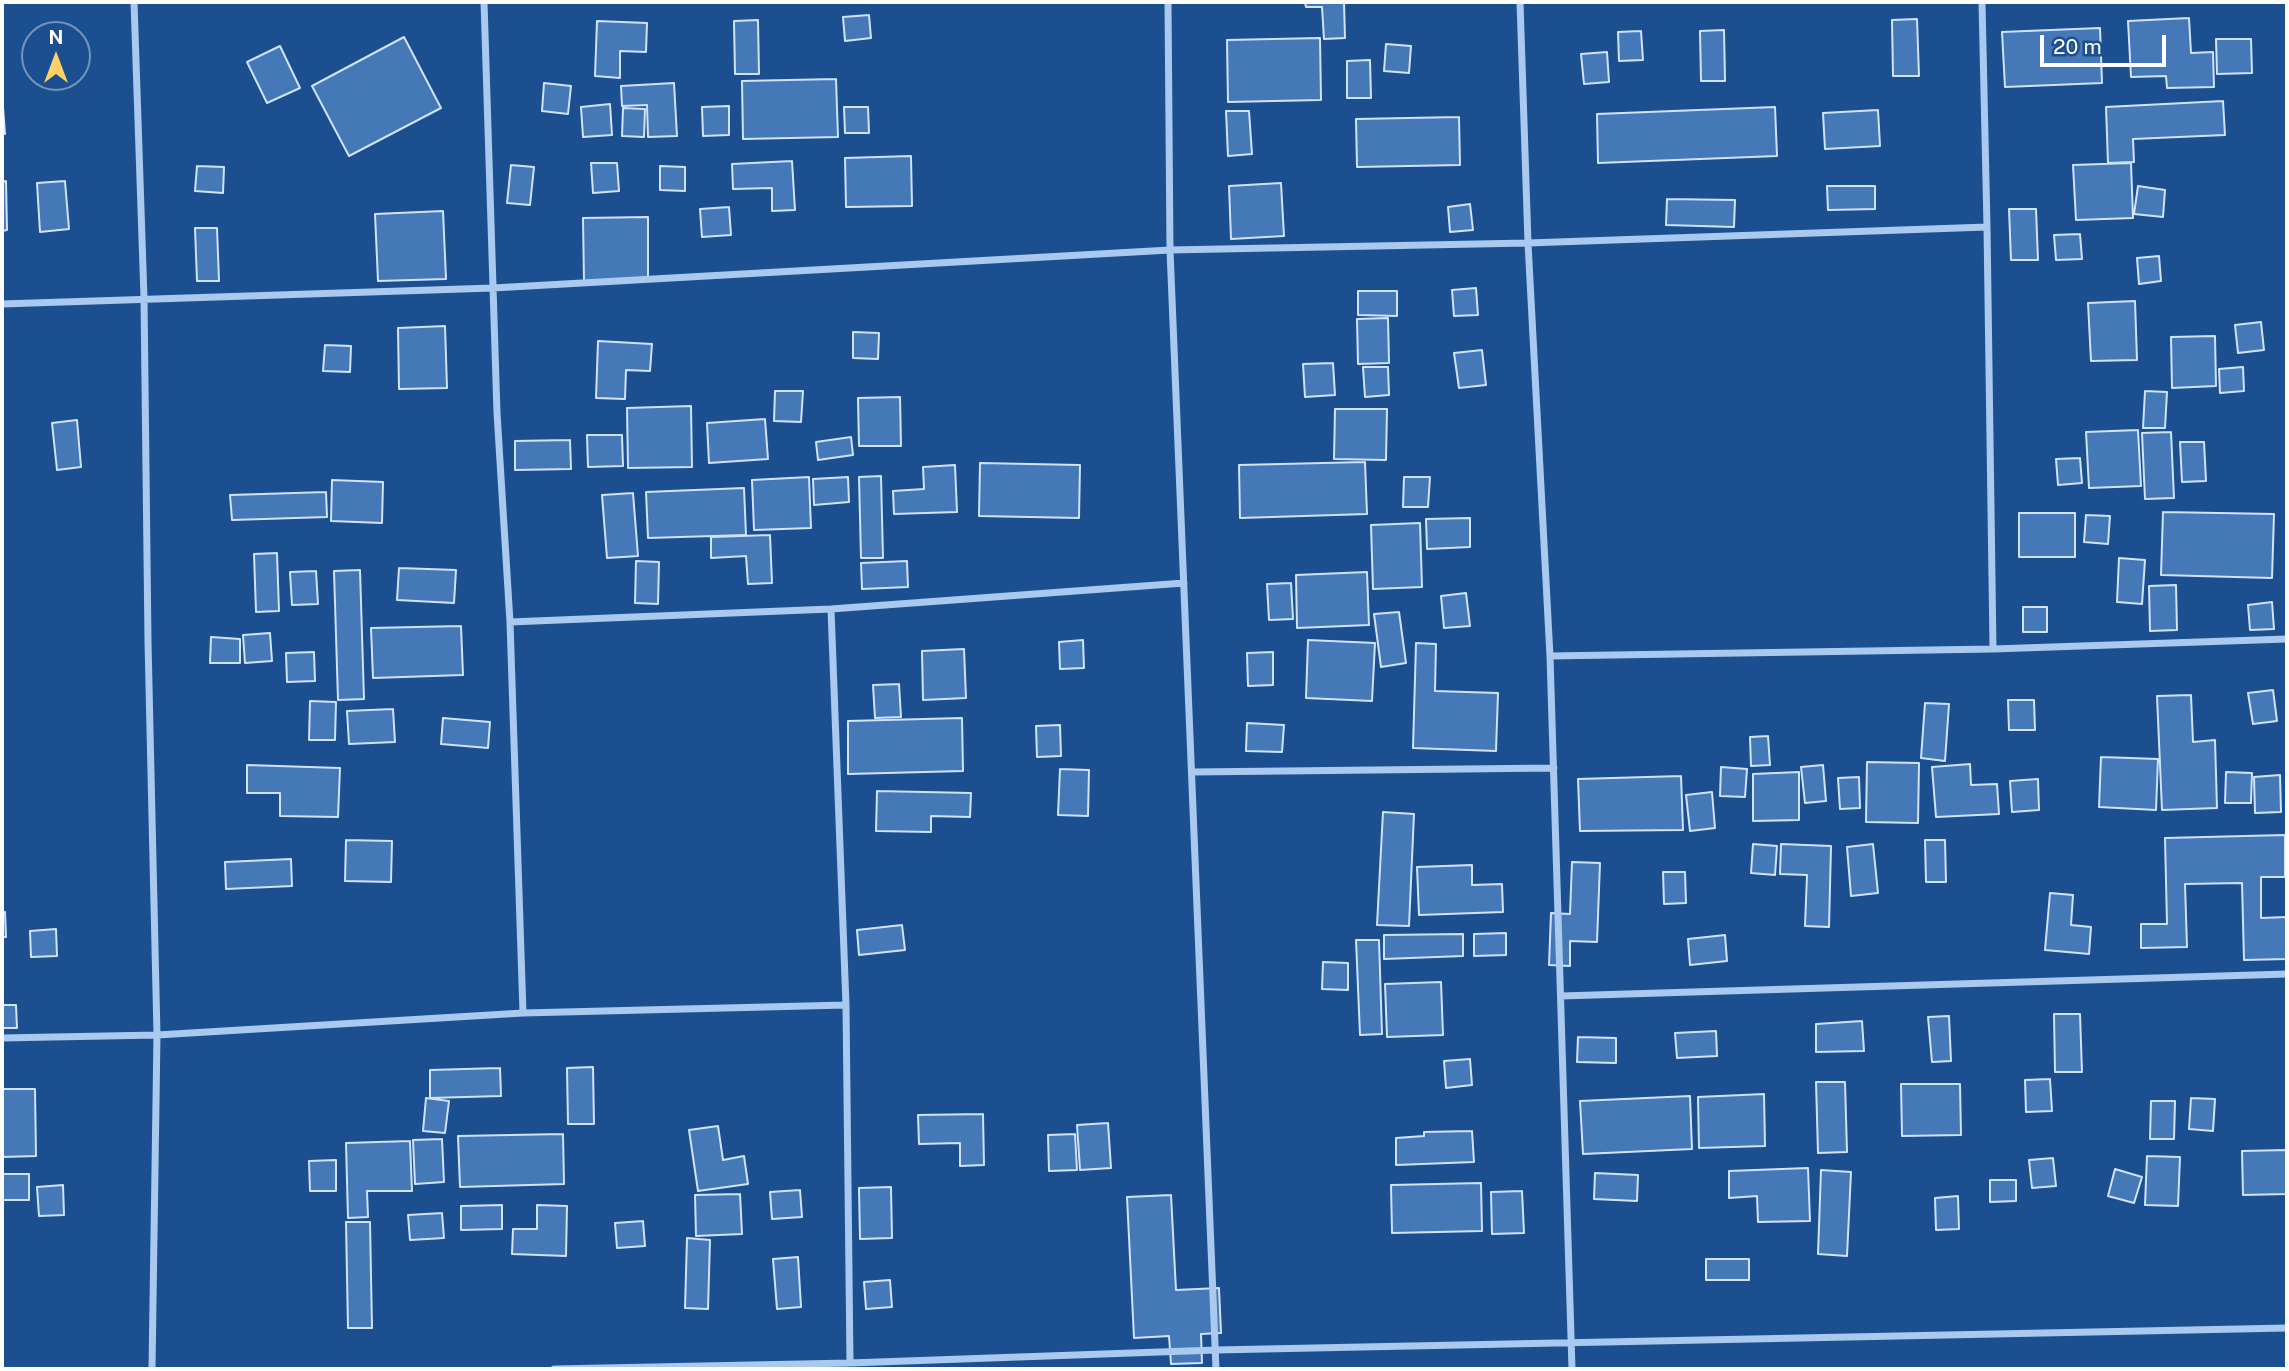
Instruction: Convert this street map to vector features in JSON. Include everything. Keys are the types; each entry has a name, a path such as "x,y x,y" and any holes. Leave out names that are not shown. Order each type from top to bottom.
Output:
{"street":[{"path":"134,2 144,298 157,1035 152,1369"},
{"path":"484,2 497,413 510,622 523,1013"},
{"path":"1168,2 1170,250 1216,1369"},
{"path":"1520,2 1528,243 1550,656 1572,1369"},
{"path":"1982,2 1993,649"},
{"path":"2,303 493,288 1170,250 1528,243 1987,227"},
{"path":"510,622 831,610 1184,583"},
{"path":"831,610 846,1005 850,1363"},
{"path":"1550,656 1993,649 2287,639"},
{"path":"1193,772 1554,768"},
{"path":"1561,996 2287,974"},
{"path":"2,1038 157,1035 523,1013 846,1005"},
{"path":"554,1369 850,1363 1216,1350 1571,1345 2287,1328"}],"building":[{"path":"1305,2 1344,2 1345,38 1324,39 1322,7 1306,7"},
{"path":"869,15 871,38 845,41 843,17"},
{"path":"2189,18 2191,53 2213,52 2214,87 2167,88 2166,76 2131,77 2128,21"},
{"path":"1917,19 1919,76 1893,76 1892,20"},
{"path":"758,20 759,74 735,74 734,21"},
{"path":"597,21 647,23 646,52 620,51 620,78 595,76"},
{"path":"2100,28 2102,83 2005,87 2002,32"},
{"path":"1724,30 1725,81 1701,81 1700,31"},
{"path":"1641,31 1643,60 1619,61 1618,32"},
{"path":"404,37 441,108 349,156 312,86"},
{"path":"1320,38 1321,100 1228,102 1227,40"},
{"path":"2216,39 2251,39 2252,73 2217,74"},
{"path":"1386,44 1411,46 1409,73 1384,71"},
{"path":"280,46 300,88 267,103 247,62"},
{"path":"1607,52 1609,82 1584,84 1581,54"},
{"path":"1370,60 1371,98 1347,98 1347,61"},
{"path":"836,79 838,137 743,139 742,81"},
{"path":"544,83 571,86 568,114 542,111"},
{"path":"674,83 677,136 648,137 647,105 622,106 621,86"},
{"path":"2223,101 2225,135 2133,139 2134,162 2108,163 2106,107"},
{"path":"610,104 612,135 583,137 581,107"},
{"path":"729,106 729,135 703,136 702,107"},
{"path":"3,107 5,134 2,134"},
{"path":"844,107 868,107 869,133 845,133"},
{"path":"1775,107 1777,156 1598,163 1597,114"},
{"path":"623,108 645,109 644,137 622,136"},
{"path":"1878,110 1880,146 1825,149 1823,113"},
{"path":"1226,111 1249,111 1252,154 1228,156"},
{"path":"1459,117 1460,165 1357,167 1356,119"},
{"path":"911,156 912,206 846,207 845,158"},
{"path":"792,161 795,210 772,211 772,188 733,189 732,164"},
{"path":"591,163 617,163 619,191 593,193"},
{"path":"2131,163 2133,218 2076,220 2073,165"},
{"path":"511,165 534,167 530,205 507,203"},
{"path":"197,166 224,167 223,193 195,191"},
{"path":"660,166 685,167 685,191 660,190"},
{"path":"6,181 7,230 2,231 2,182"},
{"path":"65,181 69,229 40,232 37,183"},
{"path":"1281,183 1284,236 1231,239 1229,186"},
{"path":"1827,186 1875,186 1875,209 1828,210"},
{"path":"2138,186 2165,190 2163,217 2134,214"},
{"path":"1667,199 1735,200 1734,227 1666,225"},
{"path":"1470,204 1473,230 1450,232 1448,207"},
{"path":"729,207 731,235 702,237 700,209"},
{"path":"2009,209 2036,209 2038,260 2011,260"},
{"path":"443,211 446,279 378,281 375,214"},
{"path":"648,217 648,281 584,282 583,218"},
{"path":"195,228 217,228 219,281 197,281"},
{"path":"2080,234 2082,259 2056,260 2054,235"},
{"path":"2159,256 2161,281 2139,284 2137,258"},
{"path":"1476,288 1478,315 1454,316 1452,290"},
{"path":"1358,291 1397,291 1397,316 1358,315"},
{"path":"2135,301 2137,360 2091,361 2088,303"},
{"path":"1388,318 1389,363 1358,364 1357,319"},
{"path":"2261,322 2264,350 2238,353 2235,325"},
{"path":"445,326 447,388 399,389 398,328"},
{"path":"853,332 879,333 878,359 853,358"},
{"path":"2215,336 2216,386 2172,388 2171,337"},
{"path":"598,341 652,344 650,371 626,370 625,399 596,398"},
{"path":"325,345 351,346 350,372 323,371"},
{"path":"1482,350 1486,385 1459,388 1454,353"},
{"path":"1333,363 1335,395 1305,397 1303,364"},
{"path":"1363,367 1388,367 1389,395 1365,397"},
{"path":"2243,367 2244,391 2220,393 2219,369"},
{"path":"775,391 803,391 801,422 774,421"},
{"path":"2145,391 2167,392 2165,428 2143,428"},
{"path":"900,397 901,446 859,446 858,398"},
{"path":"691,406 692,467 628,468 627,408"},
{"path":"1335,409 1387,409 1386,460 1334,459"},
{"path":"765,419 768,459 709,463 707,423"},
{"path":"77,420 81,467 57,470 52,423"},
{"path":"2138,430 2141,486 2089,488 2086,432"},
{"path":"2171,432 2174,498 2145,499 2142,433"},
{"path":"587,435 622,435 623,466 588,467"},
{"path":"851,437 853,455 818,460 816,442"},
{"path":"570,440 571,469 515,470 515,441"},
{"path":"2180,442 2204,442 2206,481 2182,482"},
{"path":"2080,458 2082,483 2058,485 2056,459"},
{"path":"1365,462 1367,514 1240,518 1239,465"},
{"path":"980,463 1080,465 1079,518 979,516"},
{"path":"955,465 957,512 894,514 893,491 924,489 923,467"},
{"path":"881,476 883,558 861,558 859,477"},
{"path":"809,477 811,528 754,530 752,480"},
{"path":"848,477 849,502 814,505 813,479"},
{"path":"1404,477 1430,477 1428,507 1403,507"},
{"path":"332,480 383,482 382,523 331,521"},
{"path":"744,488 746,535 648,538 646,492"},
{"path":"326,492 327,517 232,520 230,495"},
{"path":"633,493 638,556 607,558 602,495"},
{"path":"2163,512 2274,514 2272,578 2161,575"},
{"path":"2019,513 2075,513 2075,557 2019,557"},
{"path":"2086,515 2110,516 2108,544 2084,542"},
{"path":"1470,518 1470,547 1427,549 1426,519"},
{"path":"1420,523 1422,587 1373,589 1371,525"},
{"path":"770,535 772,583 748,584 746,556 711,558 711,537"},
{"path":"277,553 279,611 256,612 254,554"},
{"path":"2119,558 2145,560 2142,604 2117,602"},
{"path":"636,561 659,562 658,604 635,603"},
{"path":"907,561 908,587 862,589 861,563"},
{"path":"399,568 456,570 454,603 397,600"},
{"path":"360,570 364,699 338,700 334,571"},
{"path":"316,571 318,604 292,605 290,572"},
{"path":"1367,572 1369,625 1297,628 1296,575"},
{"path":"1291,583 1293,619 1269,620 1267,584"},
{"path":"2176,585 2177,630 2150,631 2149,586"},
{"path":"1466,593 1470,626 1444,628 1441,596"},
{"path":"2272,602 2274,629 2250,630 2248,605"},
{"path":"2023,607 2047,607 2047,632 2023,632"},
{"path":"1399,612 1406,663 1381,667 1374,614"},
{"path":"461,626 463,675 373,678 371,628"},
{"path":"270,633 272,661 245,663 243,635"},
{"path":"211,637 240,639 240,663 210,663"},
{"path":"1083,640 1084,668 1060,669 1059,642"},
{"path":"1308,640 1375,643 1372,701 1306,698"},
{"path":"1416,643 1436,644 1435,691 1498,693 1496,751 1413,748"},
{"path":"964,649 966,698 923,700 922,651"},
{"path":"314,652 315,681 287,682 286,653"},
{"path":"1273,652 1273,685 1248,686 1247,653"},
{"path":"899,684 901,717 875,718 873,685"},
{"path":"2273,690 2277,721 2253,724 2248,693"},
{"path":"2191,695 2193,742 2215,740 2217,808 2162,810 2157,696"},
{"path":"2008,700 2034,700 2035,730 2009,730"},
{"path":"310,701 336,702 335,740 309,740"},
{"path":"1925,703 1949,704 1945,761 1921,758"},
{"path":"393,709 395,742 349,744 347,711"},
{"path":"443,718 490,722 488,748 441,744"},
{"path":"962,718 963,771 848,774 848,721"},
{"path":"1247,723 1284,725 1282,752 1246,751"},
{"path":"1060,725 1061,756 1037,757 1036,726"},
{"path":"1768,736 1770,765 1751,766 1750,737"},
{"path":"2101,757 2158,759 2156,810 2099,807"},
{"path":"1867,762 1919,763 1918,823 1866,822"},
{"path":"1970,764 1971,785 1997,784 1999,814 1936,817 1932,767"},
{"path":"247,765 340,768 338,817 280,816 280,793 247,793"},
{"path":"1823,765 1826,801 1805,803 1801,767"},
{"path":"1721,767 1747,769 1745,797 1720,796"},
{"path":"1060,769 1089,770 1088,816 1058,815"},
{"path":"1799,772 1799,820 1753,821 1753,774"},
{"path":"2226,772 2252,773 2251,803 2225,803"},
{"path":"2280,775 2281,812 2255,813 2254,777"},
{"path":"1681,776 1683,830 1580,831 1578,779"},
{"path":"1859,777 1860,808 1840,809 1838,778"},
{"path":"2038,779 2039,810 2012,812 2010,781"},
{"path":"877,791 971,793 970,817 931,816 931,832 876,831"},
{"path":"1712,792 1715,828 1690,831 1686,795"},
{"path":"1383,812 1414,814 1409,926 1377,925"},
{"path":"2285,835 2285,877 2261,877 2261,918 2287,917 2287,959 2244,960 2242,883 2185,884 2187,947 2141,948 2141,924 2167,924 2165,838"},
{"path":"346,840 392,841 391,882 345,881"},
{"path":"1925,840 1945,840 1946,882 1926,882"},
{"path":"1753,844 1777,846 1775,875 1751,873"},
{"path":"1781,844 1831,846 1829,927 1805,926 1807,875 1780,874"},
{"path":"1873,844 1878,893 1851,896 1847,847"},
{"path":"291,859 292,886 226,889 225,862"},
{"path":"1572,862 1600,863 1597,942 1570,941 1570,966 1549,965 1551,913 1570,914"},
{"path":"1472,865 1472,885 1502,884 1503,912 1419,915 1417,867"},
{"path":"1663,872 1685,872 1686,903 1664,904"},
{"path":"2050,893 2073,895 2071,925 2091,927 2089,954 2045,950"},
{"path":"2,912 5,912 6,937 2,937"},
{"path":"902,925 905,950 859,955 857,930"},
{"path":"56,929 57,956 31,957 30,931"},
{"path":"1506,933 1506,955 1474,956 1474,934"},
{"path":"1463,934 1463,956 1384,959 1384,935"},
{"path":"1725,935 1727,961 1690,965 1688,939"},
{"path":"1356,940 1379,940 1382,1034 1360,1035"},
{"path":"1323,962 1348,963 1348,990 1322,989"},
{"path":"1441,982 1443,1035 1387,1037 1385,984"},
{"path":"2,1005 16,1005 17,1028 2,1028"},
{"path":"2054,1014 2080,1014 2082,1072 2055,1072"},
{"path":"1949,1016 1951,1061 1932,1062 1928,1017"},
{"path":"1862,1021 1864,1051 1816,1052 1816,1024"},
{"path":"1716,1031 1717,1056 1677,1058 1675,1033"},
{"path":"1578,1037 1616,1038 1616,1063 1577,1062"},
{"path":"1470,1059 1472,1085 1446,1088 1444,1061"},
{"path":"593,1067 594,1124 568,1124 567,1068"},
{"path":"500,1068 501,1096 430,1098 430,1070"},
{"path":"2050,1079 2052,1111 2026,1112 2025,1080"},
{"path":"1816,1082 1845,1082 1847,1152 1818,1153"},
{"path":"1901,1084 1960,1084 1961,1135 1902,1136"},
{"path":"2,1089 35,1089 36,1156 2,1157"},
{"path":"1764,1094 1765,1146 1699,1148 1698,1097"},
{"path":"1690,1096 1692,1149 1583,1154 1580,1101"},
{"path":"426,1098 449,1101 445,1133 423,1131"},
{"path":"2191,1098 2215,1099 2213,1131 2189,1129"},
{"path":"2151,1101 2175,1101 2174,1139 2150,1139"},
{"path":"983,1114 984,1165 960,1166 960,1143 919,1144 918,1115"},
{"path":"1108,1123 1111,1168 1080,1170 1077,1125"},
{"path":"718,1126 723,1160 744,1156 748,1184 698,1191 689,1130"},
{"path":"1472,1131 1474,1162 1396,1165 1396,1138 1424,1136 1424,1132"},
{"path":"563,1134 564,1184 460,1187 458,1136"},
{"path":"1075,1134 1077,1170 1049,1171 1048,1135"},
{"path":"442,1139 444,1182 415,1184 413,1140"},
{"path":"410,1141 412,1191 367,1191 368,1217 348,1218 346,1143"},
{"path":"2287,1150 2287,1194 2243,1195 2242,1151"},
{"path":"2147,1156 2180,1157 2178,1206 2145,1205"},
{"path":"2053,1158 2056,1186 2032,1188 2029,1160"},
{"path":"336,1160 336,1191 310,1191 309,1161"},
{"path":"1808,1168 1810,1221 1758,1222 1757,1196 1729,1198 1729,1171"},
{"path":"2115,1169 2142,1177 2134,1203 2108,1196"},
{"path":"1821,1170 1851,1172 1847,1256 1818,1254"},
{"path":"1595,1173 1638,1175 1637,1201 1594,1199"},
{"path":"2,1174 29,1174 29,1200 2,1200"},
{"path":"1990,1180 2016,1180 2016,1201 1990,1202"},
{"path":"1481,1183 1482,1231 1392,1233 1391,1185"},
{"path":"63,1185 64,1215 39,1216 37,1187"},
{"path":"891,1187 892,1238 860,1239 859,1188"},
{"path":"800,1190 802,1217 772,1219 770,1192"},
{"path":"1522,1191 1524,1233 1492,1234 1491,1192"},
{"path":"740,1194 742,1234 696,1236 695,1195"},
{"path":"1171,1195 1176,1290 1219,1288 1221,1333 1201,1334 1202,1363 1171,1364 1169,1336 1134,1338 1127,1197"},
{"path":"1958,1196 1959,1229 1936,1230 1935,1198"},
{"path":"502,1205 502,1229 461,1230 461,1206"},
{"path":"537,1205 567,1206 566,1256 512,1254 513,1229 537,1229"},
{"path":"442,1213 444,1238 410,1240 408,1215"},
{"path":"643,1221 645,1246 617,1248 615,1223"},
{"path":"346,1222 370,1222 372,1328 348,1328"},
{"path":"687,1238 710,1240 708,1309 685,1308"},
{"path":"798,1257 801,1307 777,1309 773,1259"},
{"path":"1706,1259 1749,1259 1749,1280 1706,1280"},
{"path":"890,1280 892,1307 866,1309 864,1282"}]}
